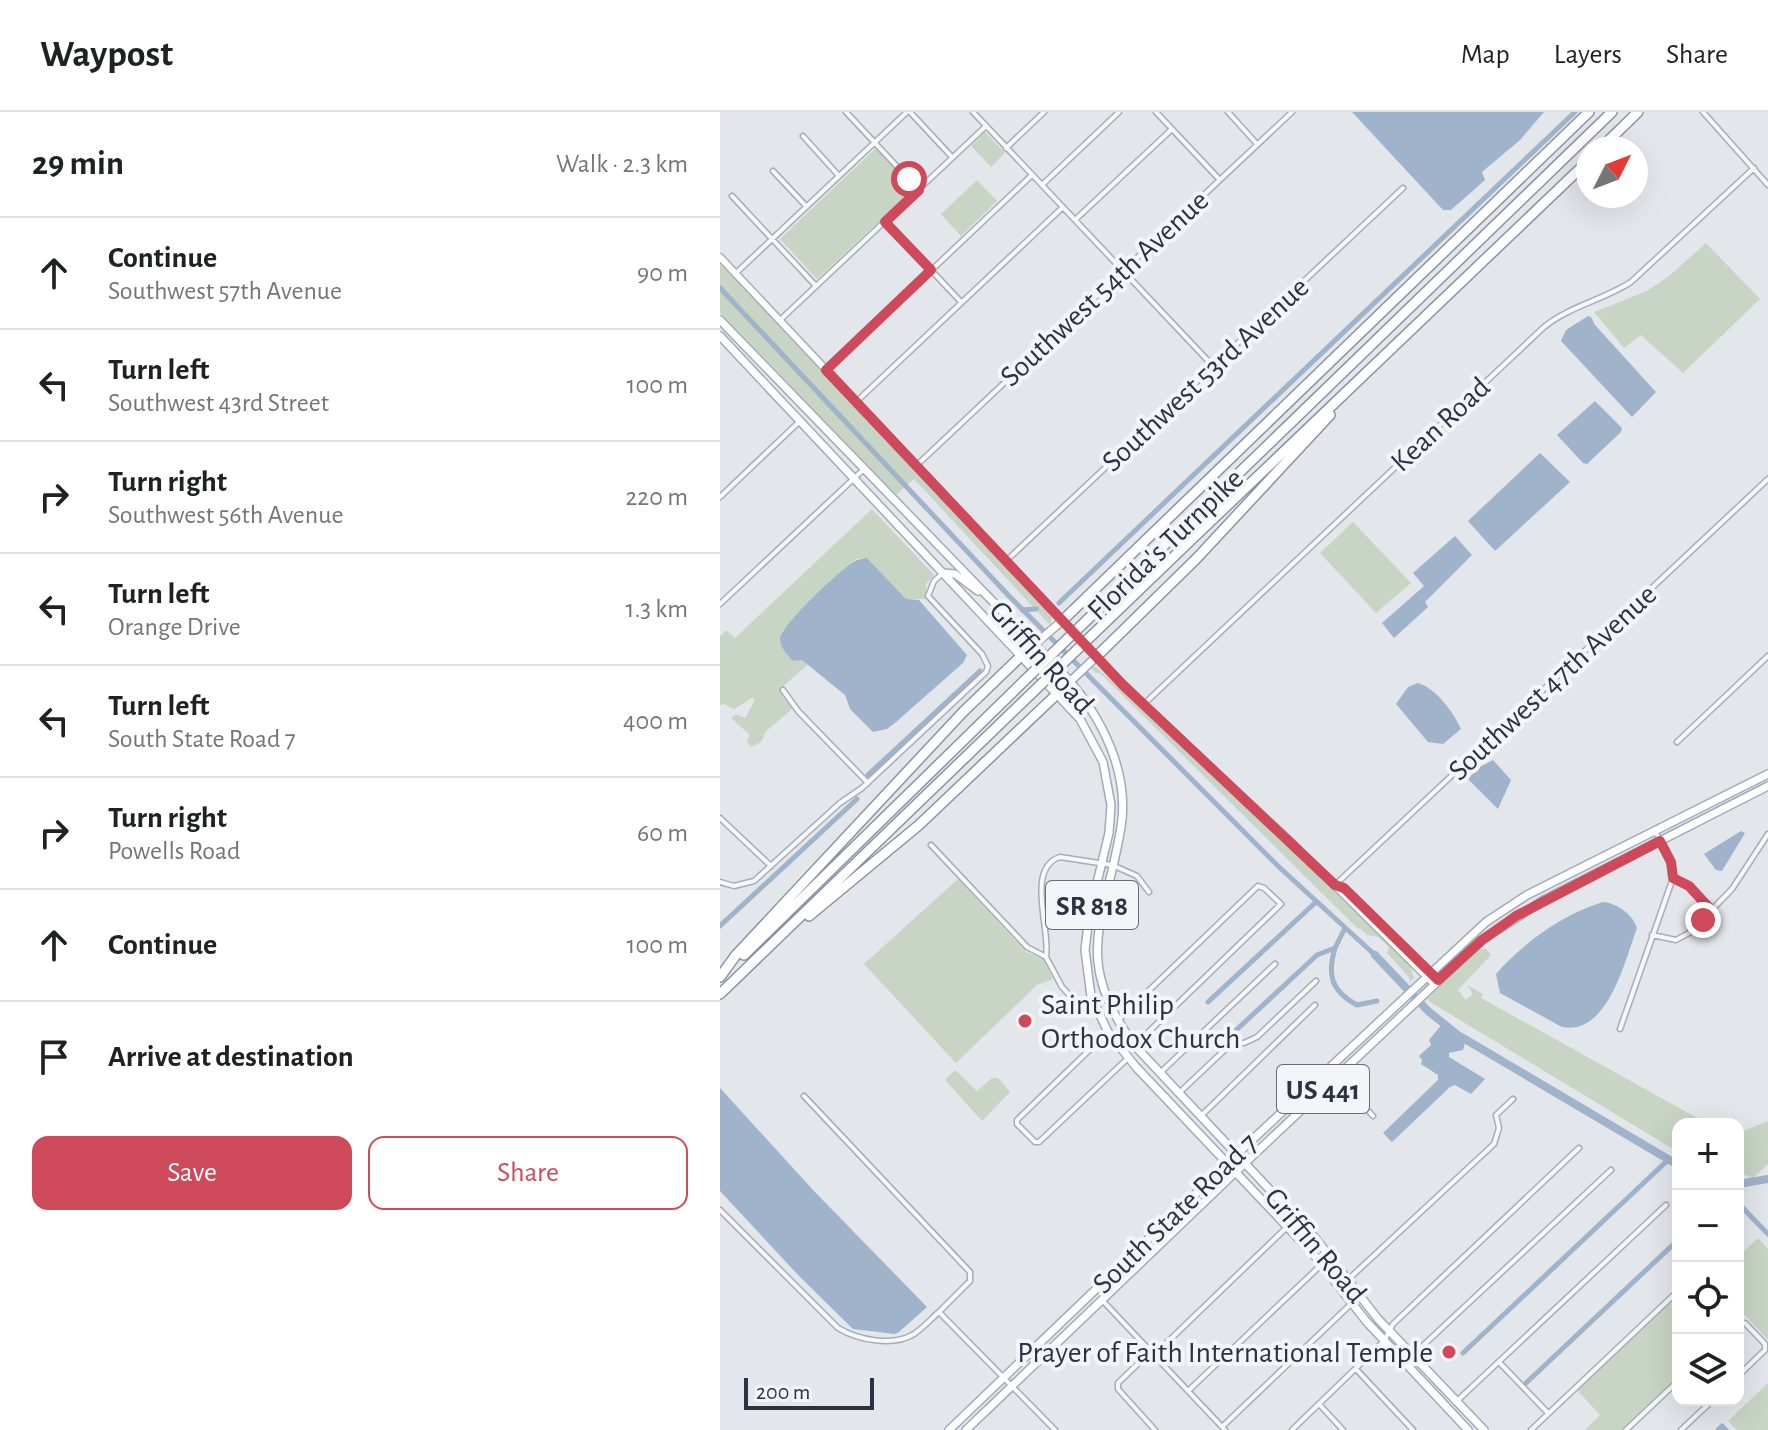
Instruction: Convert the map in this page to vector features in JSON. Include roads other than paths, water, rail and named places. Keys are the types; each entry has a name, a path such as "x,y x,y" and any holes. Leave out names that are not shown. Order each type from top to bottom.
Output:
{"highway":[{"path":"1062,621 1589,112"},
{"name":"Florida's Turnpike","path":"720,978 1612,112"},
{"path":"1613,136 1638,112"},
{"name":"Florida's Turnpike","path":"720,994 1576,173"},
{"path":"1092,661 1197,558 1349,392"},
{"path":"720,978 736,955 963,712 1021,656"},
{"path":"775,942 919,825 1057,694"}],"main road":[{"name":"Griffin Road","path":"720,320 1073,680 1106,735 1122,795 1122,824 1099,920 1097,943 1102,985 1117,1021 1135,1045 1322,1246 1390,1331 1484,1430"},
{"name":"Griffin Road","path":"720,336 1057,694 1088,731 1103,762 1111,816 1086,934 1085,966 1091,996 1108,1032 1128,1058 1288,1226 1322,1264 1351,1304 1468,1430"},
{"path":"728,344 736,349 745,347"},
{"path":"742,359 749,358 764,367"},
{"path":"945,552 943,573 955,574 991,599"},
{"path":"1021,656 1062,621"},
{"path":"1057,694 1092,661"},
{"name":"South State Road 7","path":"949,1430 1228,1162 1486,922 1544,887 1768,774"},
{"name":"South State Road 7","path":"966,1430 1482,940 1532,906 1768,786"},
{"path":"1532,906 1544,887"},
{"path":"1336,1076 1336,1066 1342,1055"},
{"path":"1102,1300 1100,1290 1105,1280"},
{"path":"1091,1311 1094,1301 1092,1292"}],"street":[{"path":"846,112 919,190"},
{"path":"735,274 909,112 952,157"},
{"path":"973,112 1213,366"},
{"path":"1006,148 1044,112"},
{"path":"1042,185 1119,112"},
{"path":"1156,112 1219,179"},
{"path":"1228,112 1257,144"},
{"name":"Southwest 54th Avenue","path":"917,465 1292,112"},
{"path":"1703,112 1768,185"},
{"path":"779,321 986,126"},
{"path":"1075,220 1172,129"},
{"path":"803,136 839,176"},
{"name":"Kean Road","path":"1144,704 1544,327 1568,310 1631,282 1754,168"},
{"path":"773,171 806,206"},
{"path":"826,370 1032,175"},
{"name":"Southwest 53rd Avenue","path":"1006,561 1403,188"},
{"path":"732,196 816,286"},
{"path":"856,402 1063,207"},
{"path":"885,222 961,302"},
{"path":"720,257 1062,621 1092,661 1144,704 1335,885 1375,928 1428,974"},
{"path":"720,497 800,421"},
{"path":"720,604 864,469"},
{"name":"Southwest 47th Avenue","path":"1335,885 1768,479"},
{"path":"720,882 734,886 754,881 840,803 868,783 986,672 988,666 982,654 928,596 934,581 943,573"},
{"path":"1677,742 1768,656"},
{"path":"783,690 798,711 868,783"},
{"path":"720,818 771,866"},
{"path":"1620,1029 1673,878 1671,862 1655,831"},
{"path":"1652,935 1676,940 1682,938 1732,889 1768,834"},
{"path":"931,845 1027,947 1046,957"},
{"path":"1074,1000 1062,987 1046,957 1041,909 1044,871 1057,857 1112,865 1137,876 1149,892"},
{"path":"1673,878 1689,886 1712,911"},
{"path":"1335,885 1344,888 1387,929 1436,982"},
{"path":"1117,1021 1258,886 1279,902 1281,907 1135,1045"},
{"path":"1375,928 1387,929"},
{"path":"1161,1072 1275,964"},
{"path":"1179,1093 1232,1043 1244,1043 1257,1037 1316,981"},
{"path":"1202,1115 1315,1005"},
{"path":"1108,1032 1017,1120 1017,1124 1035,1142 1039,1142 1128,1058"},
{"path":"1336,1076 1373,1116"},
{"path":"720,1210 838,1328 853,1337 904,1339 939,1312 970,1281 970,1272 804,1096"},
{"path":"1339,1288 1494,1144 1499,1128 1496,1115 1513,1099"},
{"path":"1292,1430 1384,1341 1393,1324 1579,1148"},
{"path":"1413,1355 1611,1170"},
{"path":"1457,1401 1666,1205"},
{"path":"1155,1430 1122,1394 1118,1383 1288,1226"},
{"path":"1188,1391 1322,1264"},
{"path":"1531,1430 1672,1297"},
{"path":"1102,1300 1223,1428 1351,1304"},
{"path":"939,1312 1055,1430"},
{"path":"1744,1323 1765,1344 1765,1350 1744,1370"},
{"path":"1499,1362 1548,1413"},
{"path":"1356,1369 1413,1430"},
{"path":"1626,1430 1672,1387"},
{"path":"1319,1404 1343,1430"},
{"path":"1681,1430 1707,1406"}],"water":[{"path":"1352,112 1544,112 1520,140 1482,172 1485,180 1451,210 1443,210"},
{"path":"1588,316 1656,392 1632,417 1561,341 1566,330"},
{"path":"1595,401 1622,428 1587,464 1557,435"},
{"path":"1540,453 1570,482 1495,551 1468,521"},
{"path":"1455,536 1472,555 1425,602 1428,607 1394,638 1382,623 1424,586 1413,573"},
{"path":"867,558 906,599 919,600 967,655 963,663 896,722 887,729 873,732 850,709 845,695 802,660 793,661 780,642 782,632 789,623 825,586 855,561"},
{"path":"1418,683 1444,702 1461,729 1443,744 1428,742 1396,704 1408,687"},
{"path":"1493,760 1511,780 1498,809 1468,779 1478,768"},
{"path":"1741,831 1745,833 1722,871 1716,870 1704,854"},
{"path":"1603,902 1624,910 1637,928 1612,993 1591,1020 1578,1027 1562,1027 1500,993 1496,974 1518,951 1559,922"},
{"path":"1443,1023 1465,1043 1463,1050 1449,1053 1449,1057 1485,1079 1471,1094 1455,1085 1450,1087 1392,1142 1383,1133 1438,1080 1438,1075 1421,1064 1419,1056 1431,1045 1429,1040"},
{"path":"720,1088 813,1190 927,1307 899,1332 853,1329 720,1191"}],"waterway":[{"path":"1059,603 1575,112"},
{"path":"720,288 1009,596 1279,867 1375,955"},
{"path":"1022,610 1036,609"},
{"path":"868,775 980,671"},
{"path":"720,926 857,799"},
{"path":"1208,1002 1316,902"},
{"path":"1233,1033 1317,955 1335,948 1345,928"},
{"path":"1335,948 1332,974 1341,994 1357,1005 1377,1001"},
{"path":"1375,955 1428,1011 1458,1035 1672,1161"},
{"path":"1463,1353 1668,1160"},
{"path":"1744,1183 1768,1179"},
{"path":"1744,1209 1768,1234"},
{"path":"1526,1383 1672,1246"},
{"path":"1718,1430 1722,1426 1726,1430"}],"place":[{"name":"Saint Philip Orthodox Church","path":"1025,1021"},
{"name":"Prayer of Faith International Temple","path":"1449,1352"}]}
